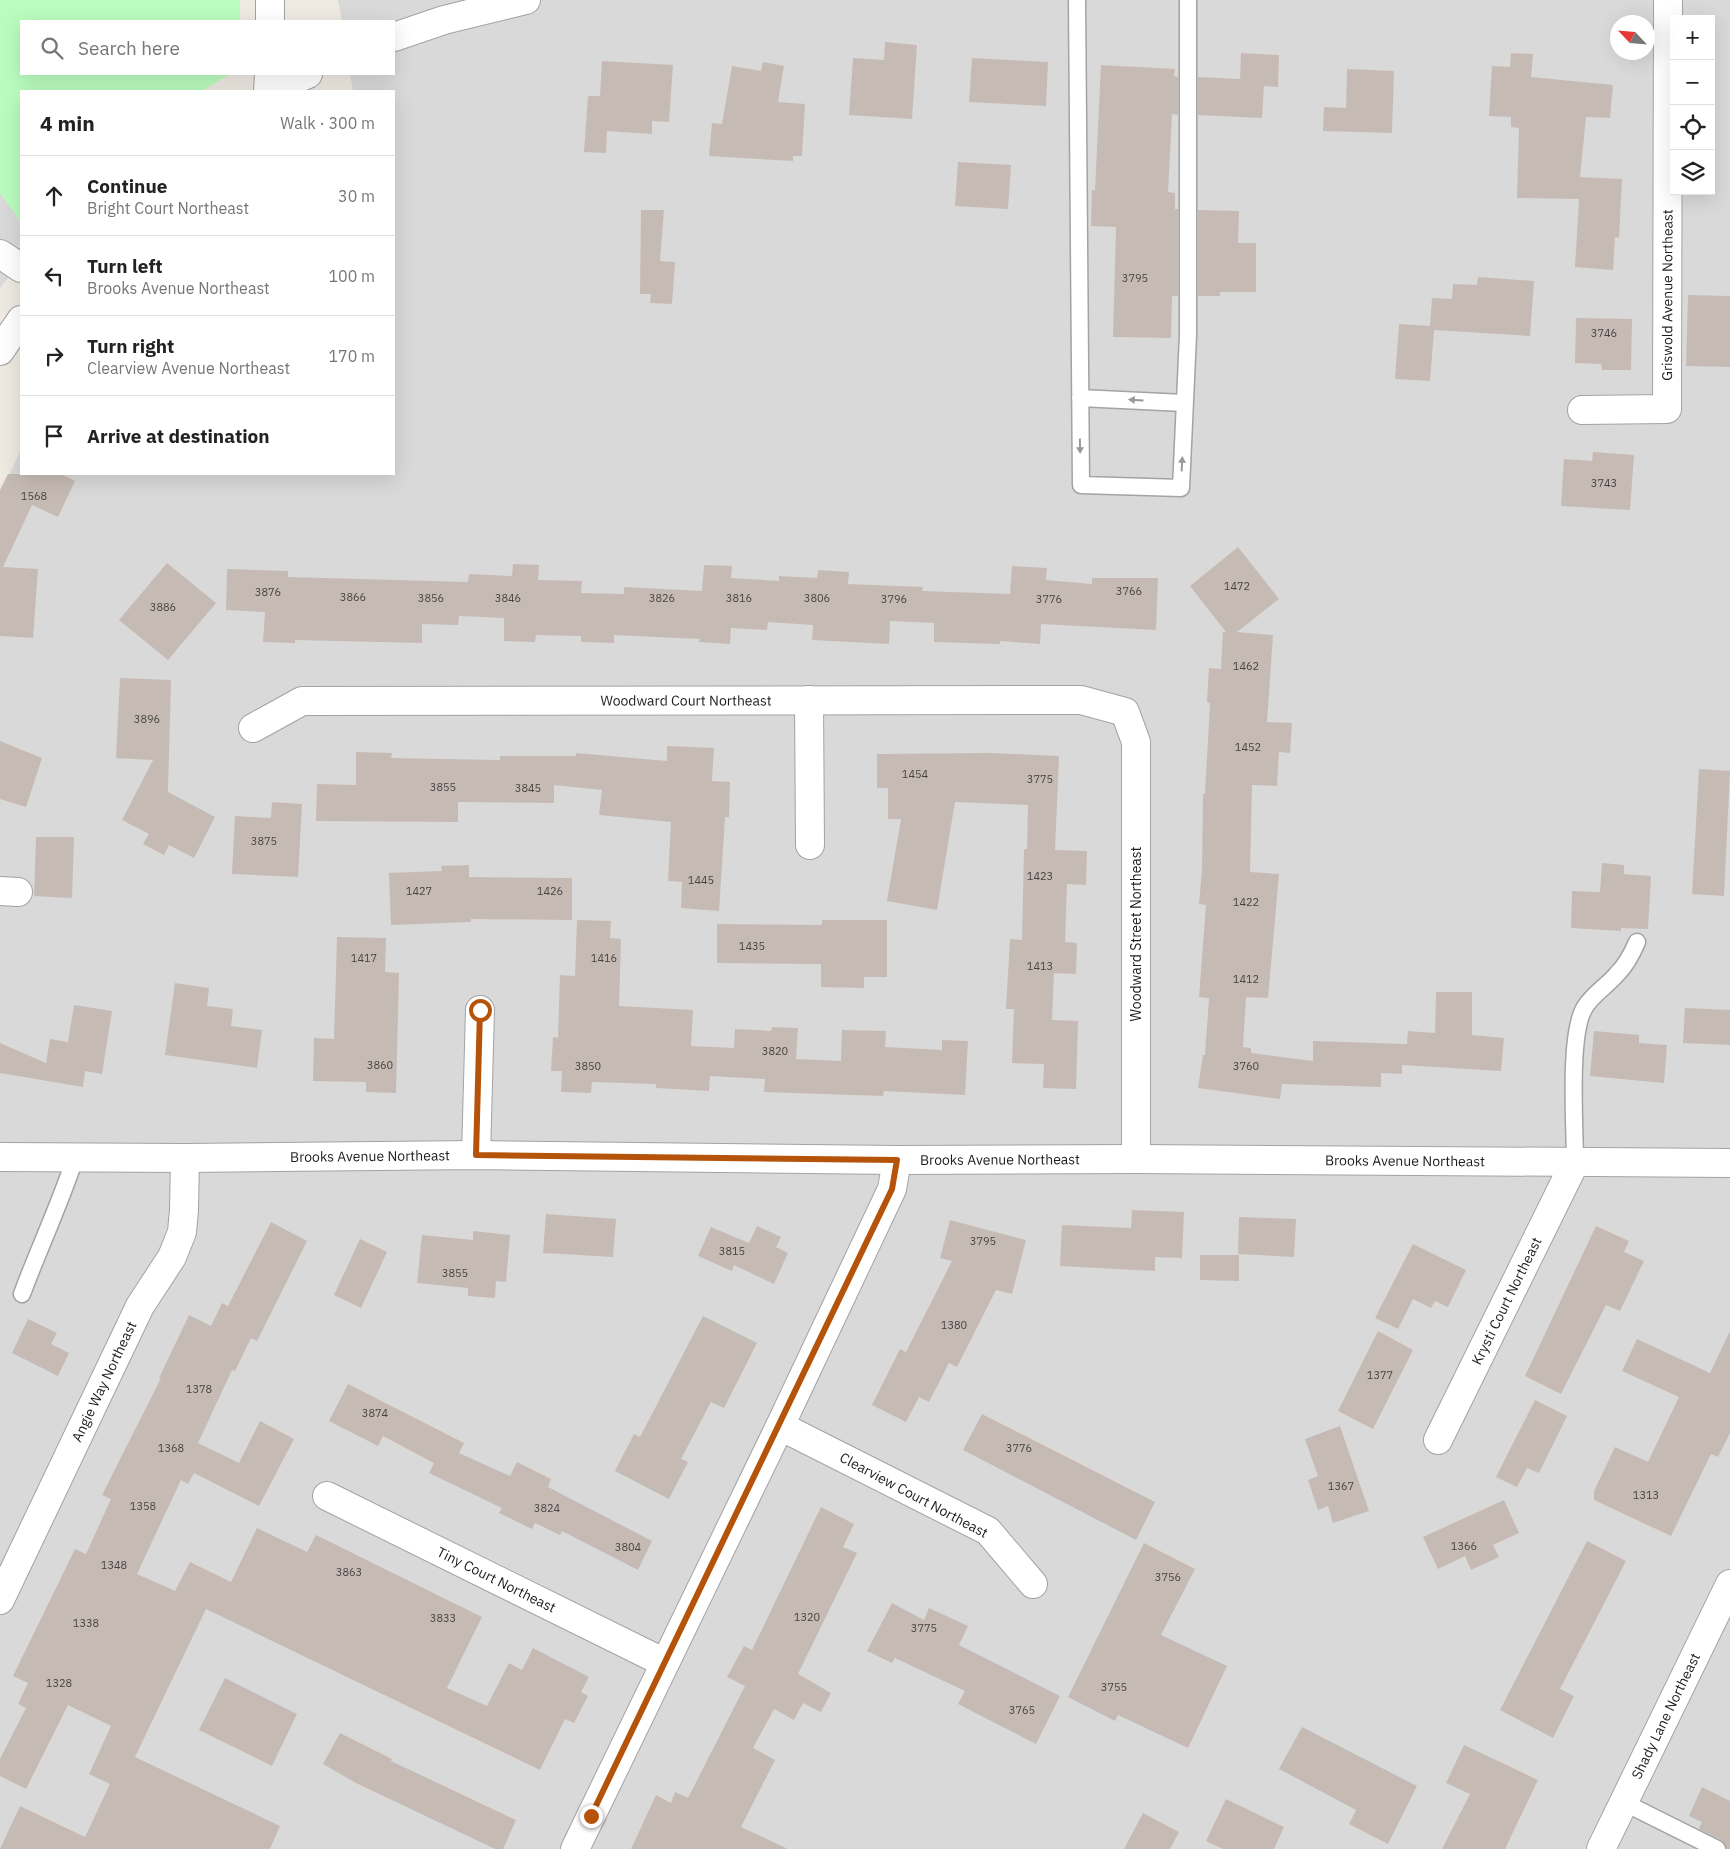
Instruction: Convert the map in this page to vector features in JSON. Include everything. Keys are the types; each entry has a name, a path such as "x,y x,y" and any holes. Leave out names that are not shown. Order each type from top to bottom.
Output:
{"street":[{"path":"270,0 270,20"},
{"path":"395,37 444,20 526,0"},
{"name":"Griswold Avenue Northeast","path":"1582,410 1667,409 1668,0"},
{"path":"269,75 269,90"},
{"path":"271,90 306,75"},
{"path":"0,254 20,267"},
{"path":"0,351 20,321"},
{"path":"809,700 810,845"},
{"name":"Woodward Court Northeast","path":"254,728 302,701 1081,700 1125,712"},
{"name":"Woodward Street Northeast","path":"1125,712 1136,742 1136,1159"},
{"path":"476,1155 480,1010"},
{"name":"Brooks Avenue Northeast","path":"0,1158 476,1155 897,1160 1136,1159 1730,1163"},
{"name":"Angie Way Northeast","path":"0,1600 140,1306 172,1257 182,1232 185,1158"},
{"path":"575,1849 780,1426 892,1189 897,1160"},
{"name":"Krysti Court Northeast","path":"1438,1440 1576,1162"},
{"name":"Clearview Court Northeast","path":"780,1426 988,1531 1033,1584"},
{"name":"Tiny Court Northeast","path":"327,1496 665,1663"},
{"name":"Shady Lane Northeast","path":"1600,1849 1730,1584"}],"lane":[{"path":"1077,0 1081,485 1181,488 1188,335 1188,0"},
{"path":"1080,398 1184,403"},
{"path":"1576,1162 1575,1042 1579,1020 1585,1007 1594,996 1617,975 1632,954 1637,942"},
{"path":"22,1294 38,1250 61,1201 74,1158"},
{"path":"1623,1802 1717,1849"}],"shaded area":[{"path":"338,0 1730,0 1730,1849 0,1849 0,494 20,452 20,475 395,475 395,90 353,90 350,75 395,75 395,20 342,20"},
{"path":"0,193 20,221 20,263 0,288"}],"green space":[{"path":"0,0 240,0 240,20 20,20 20,75 228,75 204,90 20,90 20,221 0,193"}],"building":[{"path":"885,42 917,45 912,119 849,115 853,58 884,60"},
{"path":"1241,53 1279,55 1278,87 1264,86 1262,118 1198,115 1198,77 1240,79"},
{"path":"1511,53 1533,54 1531,77 1613,85 1610,118 1586,117 1580,177 1622,179 1619,238 1615,237 1613,270 1575,267 1579,199 1517,198 1519,128 1511,127 1511,117 1489,116 1492,66 1510,67"},
{"path":"972,58 1048,62 1046,106 969,102"},
{"path":"602,61 673,65 669,122 652,121 652,134 607,131 606,153 584,152 588,96 600,96"},
{"path":"763,62 784,66 778,102 805,104 802,156 793,156 793,161 709,156 712,123 722,124 732,66 761,71"},
{"path":"1101,65 1175,69 1174,76 1178,77 1178,115 1172,114 1168,192 1175,193 1175,209 1178,209 1178,296 1172,296 1171,338 1113,337 1116,227 1091,226 1092,190 1095,190"},
{"path":"1347,69 1394,71 1392,133 1323,131 1324,107 1346,108"},
{"path":"958,162 1011,165 1008,209 955,206"},
{"path":"641,210 664,210 660,261 675,262 672,304 650,303 651,294 640,294"},
{"path":"1198,210 1239,211 1238,243 1256,243 1256,292 1220,292 1220,296 1198,296"},
{"path":"1478,277 1534,281 1530,336 1434,330 1430,381 1395,379 1399,324 1430,326 1432,298 1452,299 1453,284 1477,285"},
{"path":"1688,295 1730,296 1730,367 1686,366"},
{"path":"1576,318 1632,319 1631,370 1602,370 1601,364 1575,363"},
{"path":"1593,452 1634,455 1630,510 1561,506 1564,459 1592,461"},
{"path":"8,474 63,475 75,481 58,517 32,505 3,567 38,569 33,638 0,636 0,490"},
{"path":"1238,547 1279,599 1237,632 1273,635 1267,722 1292,723 1290,753 1279,752 1277,786 1252,785 1250,872 1279,874 1268,998 1246,997 1243,1047 1251,1048 1251,1053 1313,1061 1313,1041 1407,1044 1408,1031 1435,1033 1436,992 1472,992 1472,1035 1504,1038 1501,1071 1402,1065 1402,1074 1381,1073 1381,1087 1282,1084 1280,1099 1198,1088 1203,1055 1205,1055 1209,998 1199,997 1206,905 1199,904 1202,869 1203,794 1205,794 1210,703 1207,702 1209,668 1221,669 1223,632 1226,632 1190,586"},
{"path":"167,563 216,603 168,660 119,620"},
{"path":"513,564 539,565 538,580 582,581 581,593 624,594 624,587 702,591 704,565 732,566 731,578 779,581 779,576 817,578 818,570 849,572 848,584 923,587 922,591 1010,594 1012,566 1047,568 1046,580 1092,584 1092,578 1158,578 1156,630 1041,624 1040,644 1000,641 1000,644 934,642 934,623 890,621 889,644 812,640 813,625 768,622 767,630 731,628 730,644 699,642 700,639 614,635 614,643 581,642 581,636 536,635 535,642 504,641 504,618 459,616 458,625 422,624 422,643 295,640 295,643 263,642 265,612 226,610 227,569 288,571 288,577 468,582 469,574 512,576"},
{"path":"120,678 171,680 168,792 215,817 194,858 169,845 164,855 143,844 149,834 122,820 153,760 116,758"},
{"path":"0,741 42,758 26,807 0,799"},
{"path":"667,746 714,748 712,781 730,782 729,817 725,817 719,911 681,908 682,882 668,881 671,822 599,815 602,790 554,785 554,803 458,802 458,822 316,821 317,784 356,785 356,752 392,753 391,758 500,760 500,756 576,756 576,753 667,761"},
{"path":"991,753 1059,756 1055,850 1087,851 1086,885 1067,884 1065,942 1077,943 1076,974 1054,973 1052,1020 1078,1021 1076,1089 1043,1088 1044,1064 1012,1063 1014,1009 1006,1009 1010,939 1022,940 1024,849 1027,849 1028,805 955,802 937,910 887,901 901,819 888,819 888,788 877,788 877,754"},
{"path":"1699,769 1730,771 1724,896 1692,894"},
{"path":"272,802 302,804 298,877 232,874 235,816 271,818"},
{"path":"36,837 74,837 72,898 34,896"},
{"path":"1602,863 1624,865 1624,874 1651,876 1648,929 1621,928 1621,931 1571,928 1572,891 1600,892"},
{"path":"469,865 469,877 572,878 572,920 471,919 471,922 391,925 389,873 442,871 441,866"},
{"path":"577,920 611,921 610,938 621,939 619,1006 693,1010 691,1046 734,1048 735,1029 771,1031 772,1027 798,1028 796,1059 841,1061 842,1030 886,1031 885,1047 942,1050 942,1040 968,1041 965,1095 884,1091 883,1096 764,1092 765,1079 710,1076 709,1091 656,1088 656,1084 592,1082 591,1093 561,1092 562,1071 551,1071 553,1037 558,1038 560,975 575,976"},
{"path":"822,920 887,920 887,977 864,977 864,988 821,987 821,964 717,963 717,924 822,925"},
{"path":"337,937 386,938 385,972 399,973 396,1093 366,1092 366,1082 313,1081 314,1038 334,1039"},
{"path":"175,983 209,988 207,1006 233,1009 231,1026 262,1030 257,1068 165,1055"},
{"path":"74,1005 112,1011 102,1074 85,1071 83,1087 0,1073 0,1043 46,1063 50,1039 68,1042"},
{"path":"1685,1008 1730,1010 1730,1045 1683,1043"},
{"path":"1594,1031 1639,1035 1639,1043 1667,1045 1664,1083 1590,1076"},
{"path":"1132,1210 1184,1212 1182,1258 1155,1257 1155,1271 1060,1266 1062,1225 1131,1228"},
{"path":"546,1214 616,1219 613,1257 543,1253"},
{"path":"1239,1217 1296,1219 1294,1257 1238,1254"},
{"path":"950,1220 1026,1240 1012,1294 996,1290 957,1367 949,1363 929,1402 919,1397 906,1422 872,1405 900,1349 906,1352 952,1261 940,1258"},
{"path":"271,1222 307,1241 257,1341 251,1338 235,1371 232,1370 198,1443 239,1463 260,1421 294,1439 259,1506 194,1473 188,1484 181,1480 137,1574 175,1591 190,1562 231,1582 257,1528 307,1552 316,1535 482,1617 447,1688 487,1706 509,1663 522,1670 533,1648 589,1677 581,1692 588,1696 574,1723 565,1719 540,1770 206,1609 135,1757 280,1826 270,1849 0,1849 20,1806 85,1837 110,1784 89,1774 111,1726 68,1705 26,1789 0,1776 0,1759 26,1708 18,1704 28,1683 13,1676 75,1549 86,1554 111,1499 102,1495 161,1378 159,1378 189,1315 211,1326 222,1303 228,1306"},
{"path":"757,1226 781,1237 776,1247 788,1253 774,1284 734,1265 732,1271 698,1256 711,1227 749,1243"},
{"path":"1596,1226 1629,1241 1624,1252 1644,1261 1620,1311 1606,1305 1561,1394 1525,1376"},
{"path":"473,1231 510,1235 506,1282 496,1281 495,1298 468,1296 468,1288 417,1283 422,1235 473,1240"},
{"path":"360,1239 387,1252 361,1308 334,1295"},
{"path":"1413,1244 1466,1270 1448,1307 1435,1301 1431,1308 1413,1299 1398,1329 1375,1318"},
{"path":"1200,1255 1239,1255 1239,1281 1200,1280"},
{"path":"703,1316 757,1343 724,1408 711,1402 681,1459 688,1462 669,1499 615,1471 634,1434 640,1437"},
{"path":"28,1319 57,1333 51,1344 69,1353 58,1376 12,1353"},
{"path":"1378,1331 1413,1350 1373,1429 1338,1411"},
{"path":"1730,1331 1730,1433 1718,1457 1711,1454 1671,1536 1594,1500 1594,1491 1615,1447 1648,1462 1679,1397 1622,1371 1637,1339 1710,1373"},
{"path":"348,1384 464,1443 459,1453 510,1476 517,1462 551,1479 548,1487 652,1541 638,1570 562,1531 560,1535 535,1523 532,1529 499,1513 502,1508 429,1473 434,1463 383,1436 378,1446 329,1421"},
{"path":"1535,1400 1567,1416 1539,1473 1527,1468 1517,1487 1496,1477"},
{"path":"982,1414 1155,1502 1136,1540 963,1450"},
{"path":"1340,1426 1369,1511 1333,1523 1328,1506 1318,1510 1308,1480 1318,1476 1305,1439"},
{"path":"1504,1500 1519,1533 1493,1545 1499,1557 1471,1570 1465,1556 1438,1569 1423,1537"},
{"path":"821,1507 854,1524 843,1547 857,1553 798,1674 831,1693 821,1712 803,1703 794,1720 774,1709 753,1748 775,1760 741,1827 788,1849 631,1849 656,1795 671,1803 675,1792 688,1798 745,1686 727,1677 744,1646 752,1650"},
{"path":"1587,1541 1626,1561 1560,1689 1574,1696 1553,1738 1500,1710"},
{"path":"1144,1543 1195,1569 1161,1635 1227,1666 1188,1748 1118,1715 1115,1721 1068,1697"},
{"path":"892,1603 924,1620 929,1608 968,1626 959,1645 1060,1696 1036,1744 958,1704 965,1691 895,1658 892,1663 867,1651"},
{"path":"225,1678 297,1714 272,1766 199,1730"},
{"path":"1302,1727 1417,1786 1388,1844 1349,1824 1356,1810 1279,1769"},
{"path":"340,1733 392,1759 391,1761 516,1820 503,1849 495,1849 356,1783 323,1764"},
{"path":"1464,1745 1538,1780 1505,1849 1442,1849 1470,1794 1446,1783"},
{"path":"1702,1787 1730,1801 1730,1849 1727,1849 1721,1840 1699,1829 1702,1822 1689,1816"},
{"path":"1226,1799 1284,1827 1274,1849 1223,1849 1206,1841"},
{"path":"1143,1813 1179,1832 1170,1849 1124,1849"}],"route":[{"path":"480,1010 476,1155 897,1160 892,1189 780,1426 591,1816"}]}
